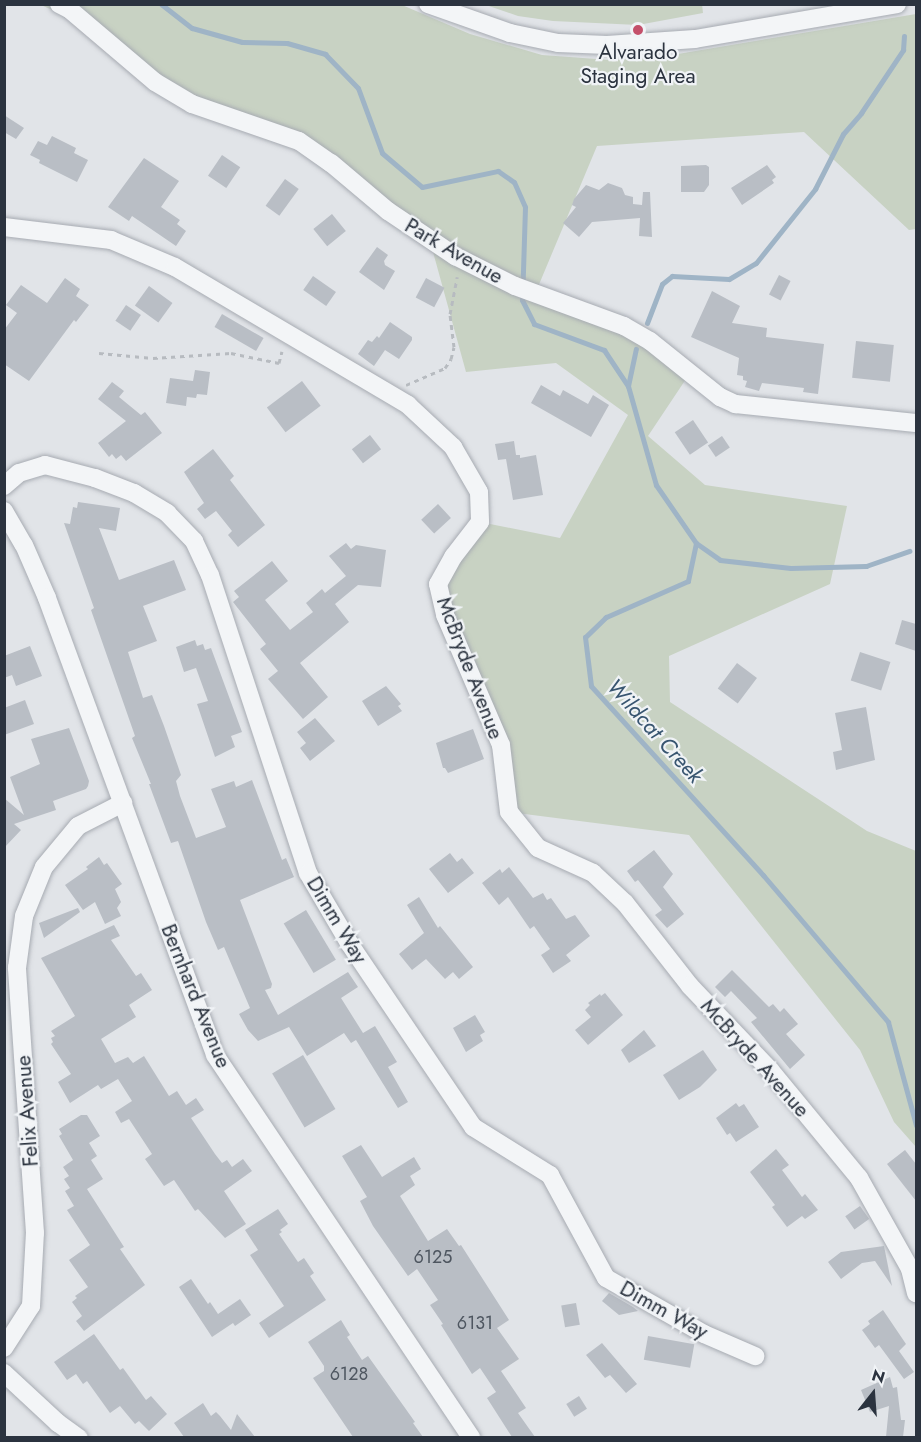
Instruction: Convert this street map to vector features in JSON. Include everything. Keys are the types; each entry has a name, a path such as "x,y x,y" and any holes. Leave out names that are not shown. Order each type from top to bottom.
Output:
{"street":[{"name":"Park Avenue","path":"59,4 69,9 155,82 192,104 299,141 331,163 388,211 448,252 515,286 624,326 650,341 720,397 735,404 916,423"},
{"path":"428,4 450,14 520,35 558,43 607,45 705,38 897,4"},
{"name":"McBryde Avenue","path":"4,227 111,240 175,267 408,405 453,447 478,492 480,522 453,557 438,584 445,615 501,745 509,812 538,848 593,873 625,903 690,986 770,1070 859,1178 909,1269 916,1293"},
{"name":"Dimm Way","path":"4,486 19,473 45,465 95,478 134,493 167,513 194,541 210,575 308,873 379,987 473,1127 550,1175 606,1278 704,1334 755,1356"},
{"name":"Bernhard Avenue","path":"4,511 24,545 47,598 215,1055 471,1437"},
{"name":"Felix Avenue","path":"4,1348 31,1306 34,1244 17,968 24,916 44,867 78,826 123,803"},
{"path":"4,1373 58,1423 79,1437"}],"path":[{"path":"398,399 403,386 445,368 451,358 454,347 450,314 457,278 448,252"},
{"path":"99,353 153,358 231,353 279,363 282,356 282,338 285,332"}],"green space":[{"path":"702,4 703,13 638,25 553,21 518,16 486,5"},
{"path":"41,5 402,5 470,34 542,55 610,60 654,58 916,14 916,229 909,230 804,132 597,146 535,294 624,326 690,373 648,436 705,485 847,506 830,584 669,656 670,702 867,831 916,851 916,1147 894,1122 860,1050 689,835 509,812 501,745 438,584 480,522 560,538 628,415 556,363 466,372 430,241 329,169 294,147 191,111 64,15"}],"building":[{"path":"4,115 24,128 16,139 4,132"},
{"path":"52,136 76,148 74,153 88,160 77,182 39,163 40,160 30,155 38,141 47,145"},
{"path":"222,155 240,167 226,188 208,176"},
{"path":"144,158 179,181 161,207 180,220 177,224 186,231 176,246 132,216 129,221 108,207"},
{"path":"706,165 709,167 709,185 704,192 681,192 681,166"},
{"path":"767,165 776,177 772,180 774,183 742,205 731,188"},
{"path":"285,179 299,189 279,216 266,206"},
{"path":"608,183 622,188 625,195 633,197 633,204 642,205 643,192 650,192 652,237 639,236 640,218 592,222 579,237 563,223 576,207 572,205 574,199 586,185 599,190"},
{"path":"332,214 346,231 327,246 313,229"},
{"path":"377,247 388,255 384,261 385,265 395,271 384,290 359,272"},
{"path":"779,275 791,281 781,301 769,295"},
{"path":"313,276 336,292 326,306 303,290"},
{"path":"65,278 80,289 76,296 89,305 76,322 74,320 29,381 4,364 4,330 17,313 6,305 21,285 47,303"},
{"path":"426,278 445,288 434,307 416,297"},
{"path":"149,286 172,303 158,322 135,305"},
{"path":"712,291 740,306 732,323 767,328 766,337 824,344 818,394 803,392 804,388 762,383 759,391 745,387 747,381 743,380 743,376 737,375 739,358 691,337"},
{"path":"126,305 141,315 130,331 115,321"},
{"path":"222,314 264,338 256,351 214,327"},
{"path":"390,322 412,337 412,340 399,359 385,350 374,366 358,354 368,340 372,342 377,336 379,338"},
{"path":"856,341 894,345 890,382 852,378"},
{"path":"195,370 210,372 207,395 197,394 196,398 187,397 186,406 166,403 170,378 193,381"},
{"path":"302,381 321,406 286,432 267,407"},
{"path":"112,382 124,391 119,397 141,415 145,412 162,433 126,461 121,455 116,459 112,454 109,457 98,443 126,421 98,399"},
{"path":"541,385 560,396 563,390 588,404 593,395 609,405 591,437 531,403"},
{"path":"693,420 708,442 690,455 675,432"},
{"path":"370,435 381,449 363,463 352,449"},
{"path":"722,436 730,448 716,457 708,446"},
{"path":"514,441 516,455 520,455 520,458 536,455 543,495 513,500 506,459 498,460 495,444"},
{"path":"213,449 234,476 230,480 265,525 238,547 228,535 232,531 216,511 205,519 197,509 204,503 184,472"},
{"path":"78,502 120,508 116,531 99,528 119,580 174,560 186,590 143,606 157,641 128,652 143,698 152,695 164,726 181,775 176,781 180,796 196,838 226,827 211,789 234,781 236,787 252,780 282,860 286,858 294,877 240,900 272,984 271,988 265,990 278,1015 348,972 358,987 341,998 363,1033 375,1026 397,1062 388,1067 408,1102 398,1108 356,1040 351,1043 344,1033 307,1056 289,1027 258,1041 248,1030 239,1014 250,1008 224,947 218,950 178,841 171,843 132,738 135,736 91,610 94,608 64,523 70,524 73,507 77,508"},
{"path":"438,504 451,518 434,534 421,520"},
{"path":"346,543 351,549 356,545 386,550 381,587 358,585 335,604 349,622 300,663 328,697 303,719 268,679 278,671 260,649 266,644 233,602 239,597 234,591 272,561 288,581 265,600 290,630 313,612 306,603 322,589 325,593 346,576 329,556"},
{"path":"902,620 916,624 916,651 895,644"},
{"path":"195,640 197,646 203,644 205,650 211,648 242,732 231,736 235,747 215,757 197,704 208,701 196,668 184,672 176,647"},
{"path":"30,646 42,676 16,686 12,675 4,678 4,656"},
{"path":"860,652 890,662 881,690 851,681"},
{"path":"737,663 757,678 738,704 718,689"},
{"path":"386,686 401,704 398,706 402,711 378,726 362,701"},
{"path":"25,700 34,724 4,735 4,708"},
{"path":"866,707 875,760 836,770 833,752 842,750 835,713"},
{"path":"315,718 335,741 310,761 300,748 306,743 297,732"},
{"path":"69,728 89,781 88,786 86,789 53,801 56,810 14,824 21,830 4,848 4,798 24,815 10,777 40,764 31,739"},
{"path":"473,729 484,759 448,773 443,768 436,743"},
{"path":"654,850 673,874 663,887 684,914 667,928 655,915 662,910 638,880 635,882 627,871"},
{"path":"450,853 457,862 462,858 474,873 448,893 429,869"},
{"path":"99,857 104,865 107,863 122,884 115,889 121,902 117,908 121,916 105,924 95,902 83,910 65,885 88,869 86,867"},
{"path":"509,867 533,898 543,893 547,900 551,898 566,919 575,915 590,936 566,955 571,961 553,973 541,955 550,949 534,926 530,929 508,897 499,905 482,883 500,869 502,873"},
{"path":"419,897 438,928 440,926 473,967 459,979 453,972 445,979 426,959 412,970 399,954 424,933 407,905"},
{"path":"78,908 80,912 44,938 39,923"},
{"path":"306,910 336,960 314,973 284,923"},
{"path":"114,925 120,936 111,940 136,976 141,973 152,990 129,1005 136,1017 101,1039 115,1063 128,1057 133,1063 144,1056 169,1096 177,1091 186,1105 196,1098 204,1110 191,1118 215,1154 222,1163 227,1160 232,1167 243,1159 252,1171 224,1191 246,1224 225,1238 198,1209 195,1211 174,1180 164,1186 145,1159 152,1154 129,1119 121,1123 115,1112 132,1101 118,1079 101,1089 98,1085 70,1103 58,1082 71,1074 51,1044 53,1042 51,1038 55,1036 51,1031 75,1016 41,958"},
{"path":"732,970 769,1007 773,1004 780,1012 784,1008 798,1024 786,1034 805,1055 790,1069 751,1022 757,1018 731,991 725,997 715,987"},
{"path":"605,993 623,1015 588,1045 575,1030 591,1017 585,1010 590,1005 588,1003"},
{"path":"475,1015 485,1032 480,1035 483,1041 466,1052 453,1028"},
{"path":"644,1030 656,1046 629,1063 621,1050"},
{"path":"703,1050 717,1070 700,1087 679,1100 663,1075"},
{"path":"303,1055 335,1109 305,1128 272,1074"},
{"path":"736,1103 739,1107 744,1104 759,1127 736,1142 730,1133 727,1135 716,1118"},
{"path":"81,1115 87,1115 100,1136 89,1143 97,1156 91,1160 103,1179 87,1189 124,1247 120,1249 145,1285 84,1331 76,1321 82,1316 72,1302 77,1298 75,1296 88,1287 69,1260 90,1245 67,1210 74,1206 65,1191 70,1188 64,1179 69,1176 63,1167 73,1160 59,1136 62,1134 59,1129"},
{"path":"361,1145 382,1177 414,1157 421,1169 410,1176 415,1185 400,1196 428,1241 447,1229 459,1246 461,1245 509,1320 497,1328 519,1359 501,1371 526,1408 518,1413 535,1437 512,1437 487,1398 496,1392 480,1368 472,1374 430,1305 438,1300 417,1269 408,1276 373,1226 360,1201 367,1197 342,1156"},
{"path":"776,1149 789,1165 782,1170 802,1197 805,1194 818,1210 805,1219 802,1216 787,1227 772,1207 775,1205 750,1172"},
{"path":"905,1150 916,1164 916,1201 887,1164"},
{"path":"860,1206 869,1219 854,1229 845,1216"},
{"path":"278,1209 288,1224 280,1230 282,1232 279,1234 298,1262 304,1258 314,1273 310,1276 326,1300 269,1338 259,1323 284,1306 250,1255 258,1250 245,1230"},
{"path":"884,1246 892,1286 875,1261 862,1263 841,1279 828,1262 841,1252"},
{"path":"191,1279 208,1304 210,1302 218,1314 240,1299 251,1315 235,1326 233,1323 212,1337 179,1287"},
{"path":"609,1293 638,1311 619,1315 602,1301"},
{"path":"576,1303 580,1325 565,1327 561,1306"},
{"path":"883,1310 906,1344 899,1351 914,1372 904,1379 879,1345 875,1348 862,1330 870,1324 868,1321"},
{"path":"341,1320 350,1335 347,1337 362,1360 368,1356 415,1422 413,1423 423,1437 353,1437 313,1378 324,1371 324,1366 308,1342"},
{"path":"94,1334 120,1370 123,1368 146,1400 151,1396 167,1414 149,1431 139,1421 135,1424 120,1406 110,1413 87,1381 83,1384 76,1374 67,1380 54,1362"},
{"path":"648,1336 694,1344 690,1368 644,1360"},
{"path":"602,1343 637,1384 626,1393 610,1375 605,1378 586,1355"},
{"path":"890,1377 893,1388 897,1387 901,1420 905,1420 903,1437 886,1437 889,1406 870,1412 861,1390"},
{"path":"579,1396 587,1409 574,1417 566,1404"},
{"path":"203,1403 211,1416 216,1412 231,1430 237,1414 255,1437 184,1437 174,1423"}],"waterway":[{"name":"Wildcat Creek","path":"161,4 192,28 242,42 287,43 325,54 358,88 382,153 422,187 498,171 514,182 525,207 522,300 534,324 604,350 628,386 656,485 696,543 688,581 606,617 585,637 591,686 763,875 888,1022 916,1125"},
{"path":"647,323 662,284 672,276 729,279 756,263 815,189 843,134 861,113 903,50 904,36"},
{"path":"628,386 636,349"},
{"path":"696,543 720,560 791,568 866,566 909,551"}],"place":[{"name":"Alvarado Staging Area","path":"638,30"}]}
